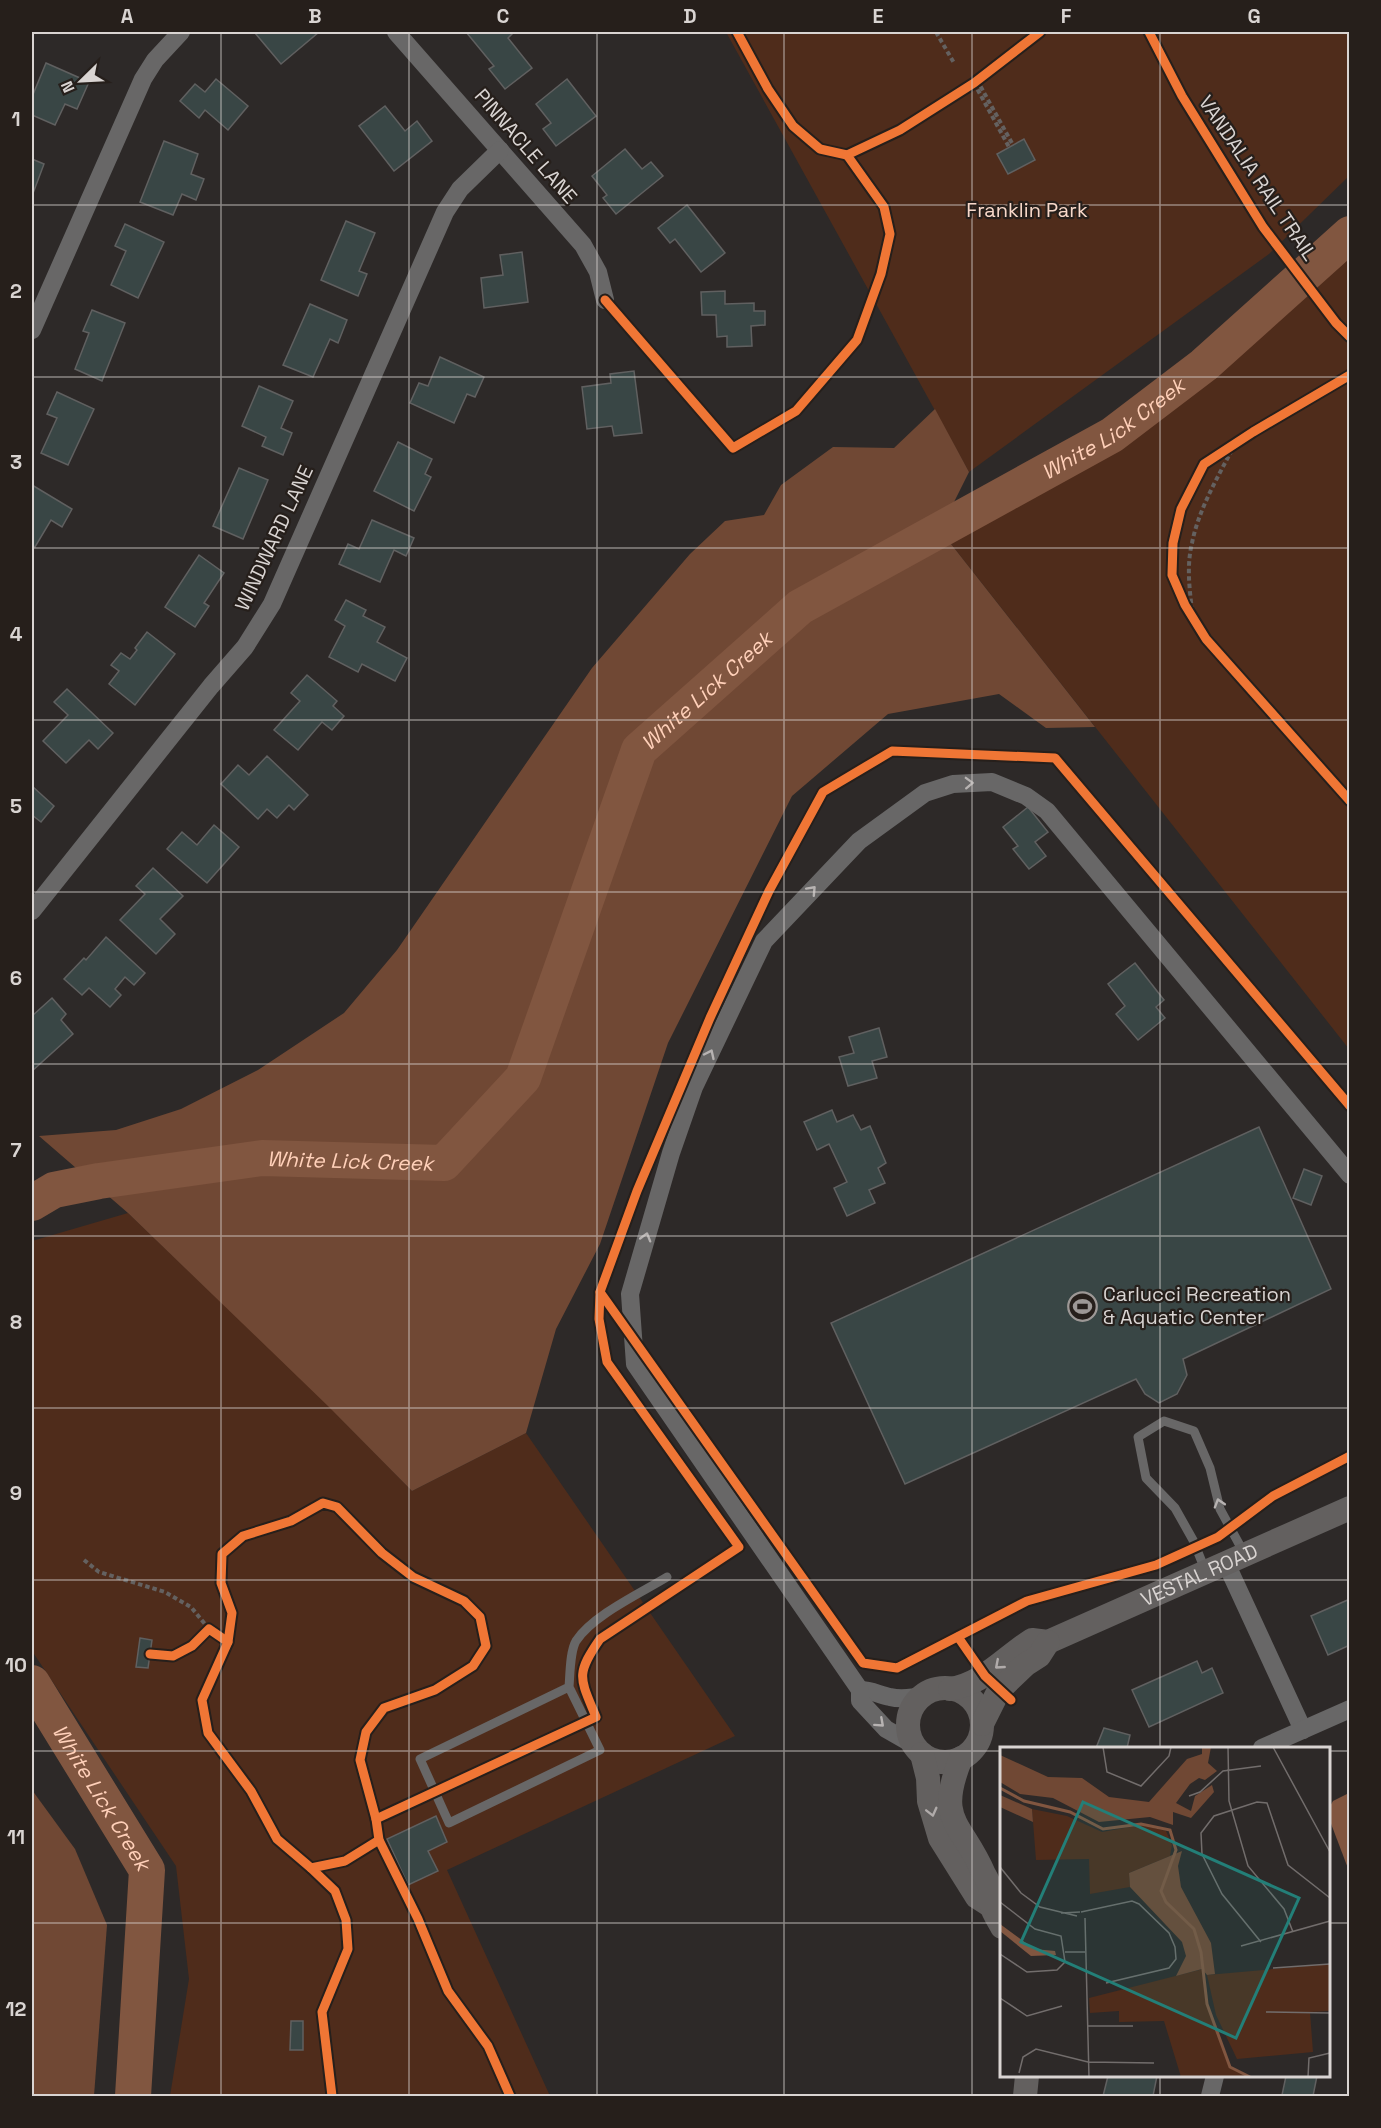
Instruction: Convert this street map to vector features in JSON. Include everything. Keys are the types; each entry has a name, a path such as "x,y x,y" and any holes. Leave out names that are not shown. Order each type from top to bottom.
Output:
{"street":[{"path":"32,330 143,79 154,60 181,32"},
{"name":"PINNACLE LANE","path":"396,32 583,244 598,272 605,300"},
{"name":"WINDWARD LANE","path":"32,911 211,686 245,647 272,604 444,212 460,189 501,150"},
{"path":"860,1690 870,1690 902,1700 937,1690 950,1689 968,1696 980,1713 982,1724 977,1745 968,1755 954,1761 943,1762 930,1759 886,1729 860,1701 860,1690 635,1365 630,1293 671,1153 694,1087 764,941 858,841 925,793 953,783 992,782 1026,796 1047,811 1350,1175"},
{"name":"VESTAL ROAD","path":"950,1689 981,1679 1032,1640 1048,1642 1350,1508"},
{"path":"1226,1563 1303,1730"},
{"name":"VESTAL ROAD","path":"982,1724 999,1690 1024,1665 1039,1656 1048,1642"},
{"path":"925,1695 913,1708 909,1720 909,1733 928,1778 929,1801 940,1838 977,1896 997,1916"},
{"path":"1266,1747 1350,1709"},
{"path":"961,1758 950,1796 951,1816 977,1857 991,1888 997,1916"},
{"path":"1024,2097 1027,2077"},
{"path":"1210,2097 1215,2077"}],"lane":[{"path":"1164,1421 1194,1431 1210,1468 1220,1509 1226,1563 1193,1540 1175,1508 1146,1478 1138,1437 1164,1421"},
{"path":"569,1687 420,1759 449,1823 600,1750 569,1687 575,1642 600,1617 667,1577"}],"path":[{"path":"936,32 954,63"},
{"path":"965,89 986,73"},
{"path":"975,82 1011,146"},
{"path":"1219,454 1244,438"},
{"path":"1195,621 1188,579 1192,543 1208,497 1235,444"},
{"path":"1181,595 1195,621"},
{"path":"84,1560 99,1572 165,1592 191,1607 206,1632 219,1636"}],"green space":[{"name":"Franklin Park","path":"726,32 1349,32 1349,176 1269,254 969,472"},
{"path":"1349,234 1349,1049 940,530 1112,435 1204,365"},
{"path":"128,1213 314,1391 412,1491 526,1433 735,1736 447,1870 550,2096 170,2096 189,1979 176,1866 32,1651 32,1241"}],"shaded area":[{"path":"935,409 969,472 940,530 1095,727 1046,728 999,694 888,714 792,796 668,1043 600,1244 556,1329 526,1433 412,1491 329,1407 128,1213 39,1136 116,1130 181,1109 258,1070 344,1013 397,950 592,668 690,554 725,521 764,515 781,485 833,447 894,448"},
{"path":"32,1790 75,1849 107,1925 94,2096 32,2096"},
{"path":"1349,1793 1349,1871 1330,1821 1330,1806 1333,1801"}],"building":[{"path":"319,32 281,64 255,33"},
{"path":"466,32 514,32 508,38 532,68 505,89 489,69 494,66"},
{"path":"46,63 89,82 77,109 65,104 55,125 32,115 32,97"},
{"path":"216,79 248,106 228,130 205,110 199,118 180,101 195,84 205,92"},
{"path":"567,79 596,116 556,146 543,129 551,123 536,104"},
{"path":"385,106 405,131 417,121 432,141 394,171 359,126"},
{"path":"1024,139 1035,160 1008,174 997,154"},
{"path":"164,141 198,154 191,174 204,179 196,200 182,194 173,215 140,202"},
{"path":"625,149 642,169 651,162 663,176 616,214 603,198 607,195 592,176"},
{"path":"32,159 44,164 32,196"},
{"path":"687,205 725,253 701,272 675,239 670,243 658,228"},
{"path":"346,221 375,233 359,271 367,274 358,296 321,280"},
{"path":"125,224 164,242 138,298 111,285 126,251 115,246"},
{"path":"522,252 528,302 484,308 481,278 503,275 500,255"},
{"path":"725,291 725,304 754,303 754,311 765,311 765,325 751,326 752,346 727,347 727,336 717,337 716,315 702,315 701,292"},
{"path":"310,304 347,320 338,343 330,339 313,377 283,365"},
{"path":"92,310 125,323 102,381 75,369 89,333 83,331"},
{"path":"440,357 484,377 475,397 467,394 454,423 410,403 419,383 428,386"},
{"path":"634,371 642,433 614,436 612,426 587,429 582,387 611,383 610,374"},
{"path":"259,386 293,401 281,428 292,433 283,455 262,446 266,437 242,426"},
{"path":"57,392 94,409 68,465 41,453 57,418 47,414"},
{"path":"398,442 432,459 425,474 431,477 414,511 374,491"},
{"path":"239,468 268,480 243,539 213,526"},
{"path":"32,485 72,509 62,527 51,520 35,547 32,545"},
{"path":"372,520 414,538 406,556 394,550 380,582 339,564 348,544 359,549"},
{"path":"199,555 224,573 204,603 209,606 195,627 165,607"},
{"path":"346,600 366,610 363,616 385,627 377,642 407,658 395,681 362,664 358,672 329,657 345,626 335,620"},
{"path":"147,632 175,654 135,705 109,684 119,671 111,665 121,653 130,659"},
{"path":"307,675 337,701 333,706 344,716 332,730 322,722 298,750 274,730 300,701 291,693"},
{"path":"67,689 113,733 98,749 89,740 66,763 43,741 68,715 54,702"},
{"path":"267,756 308,795 294,810 289,805 277,818 267,809 258,819 221,784 238,765 249,775"},
{"path":"32,786 54,806 41,822 32,815"},
{"path":"1028,807 1048,832 1035,842 1046,856 1029,869 1013,849 1018,846 1003,827"},
{"path":"214,825 239,847 207,883 167,849 182,832 197,845"},
{"path":"153,868 183,896 160,919 175,934 156,954 120,920 145,894 136,886"},
{"path":"106,937 145,973 134,985 125,977 115,989 121,995 110,1007 89,988 82,995 64,979 84,958 86,960"},
{"path":"1135,963 1164,1000 1156,1007 1165,1018 1138,1040 1116,1014 1125,1006 1108,984"},
{"path":"52,998 66,1014 61,1020 73,1034 32,1071 32,1016"},
{"path":"879,1028 887,1057 872,1061 877,1078 848,1086 839,1057 854,1053 849,1037"},
{"path":"832,1110 837,1122 853,1115 861,1130 870,1126 886,1163 878,1168 885,1183 869,1190 875,1203 847,1216 834,1188 847,1182 829,1144 817,1150 804,1122"},
{"name":"Carlucci Recreation & Aquatic Center","path":"1259,1127 1331,1289 1183,1359 1187,1375 1177,1394 1159,1403 1145,1394 1136,1379 905,1484 831,1323"},
{"path":"1304,1169 1322,1176 1311,1205 1293,1198"},
{"path":"1350,1599 1350,1645 1328,1655 1311,1616"},
{"path":"140,1638 152,1640 148,1668 136,1667"},
{"path":"1197,1661 1202,1673 1212,1668 1223,1693 1149,1727 1132,1690"},
{"path":"1104,1728 1130,1735 1127,1747 1096,1747"},
{"path":"436,1816 447,1842 428,1851 438,1871 408,1885 387,1839"},
{"path":"291,2021 303,2021 303,2050 290,2050"},
{"path":"1108,2077 1157,2077 1153,2096 1103,2096"},
{"path":"1286,2077 1317,2077 1313,2096 1282,2095"}],"waterway":[{"name":"White Lick Creek","path":"32,1203 54,1190 99,1181 262,1158 444,1163 523,1078 639,750 800,607 1112,435 1204,365 1350,234"},
{"name":"White Lick Creek","path":"32,1683 147,1870 133,2096"}],"cycle path":[{"path":"737,32 768,89 793,126 820,149 847,155"},
{"path":"605,300 733,448 796,411 857,340 881,274 890,234 884,207 847,155 900,130 974,83 1040,32"},
{"name":"VANDALIA RAIL TRAIL","path":"1149,32 1182,96 1263,227 1336,323 1350,337"},
{"path":"1350,375 1253,432 1204,464 1181,509 1173,543 1172,575 1185,605 1206,639 1350,801"},
{"path":"1350,1106 1055,758 892,751 823,792 769,891 710,1018 637,1191 600,1292 863,1663 897,1668 1027,1601 1156,1565 1218,1537 1273,1496 1350,1456"},
{"path":"510,2096 488,2046 448,1991 418,1919 379,1840 376,1819 596,1717 586,1693 583,1677 587,1661 600,1639 739,1547 607,1362 599,1319 600,1292"},
{"path":"311,1868 277,1839 251,1791 208,1733 202,1700 228,1642 232,1613 221,1583 222,1554 243,1536 291,1521 323,1503 337,1507 382,1553 413,1577 464,1601 480,1617 486,1646 473,1666 435,1690 384,1708 366,1732 360,1760 376,1819"},
{"path":"150,1654 173,1656 192,1646 209,1629 228,1642"},
{"path":"958,1637 985,1676 1011,1700"},
{"path":"332,2096 322,2012 348,1949 346,1920 335,1891 311,1868 345,1861 379,1840"}],"place":[{"name":"Carlucci Recreation & Aquatic Center","path":"1082,1306"}]}
